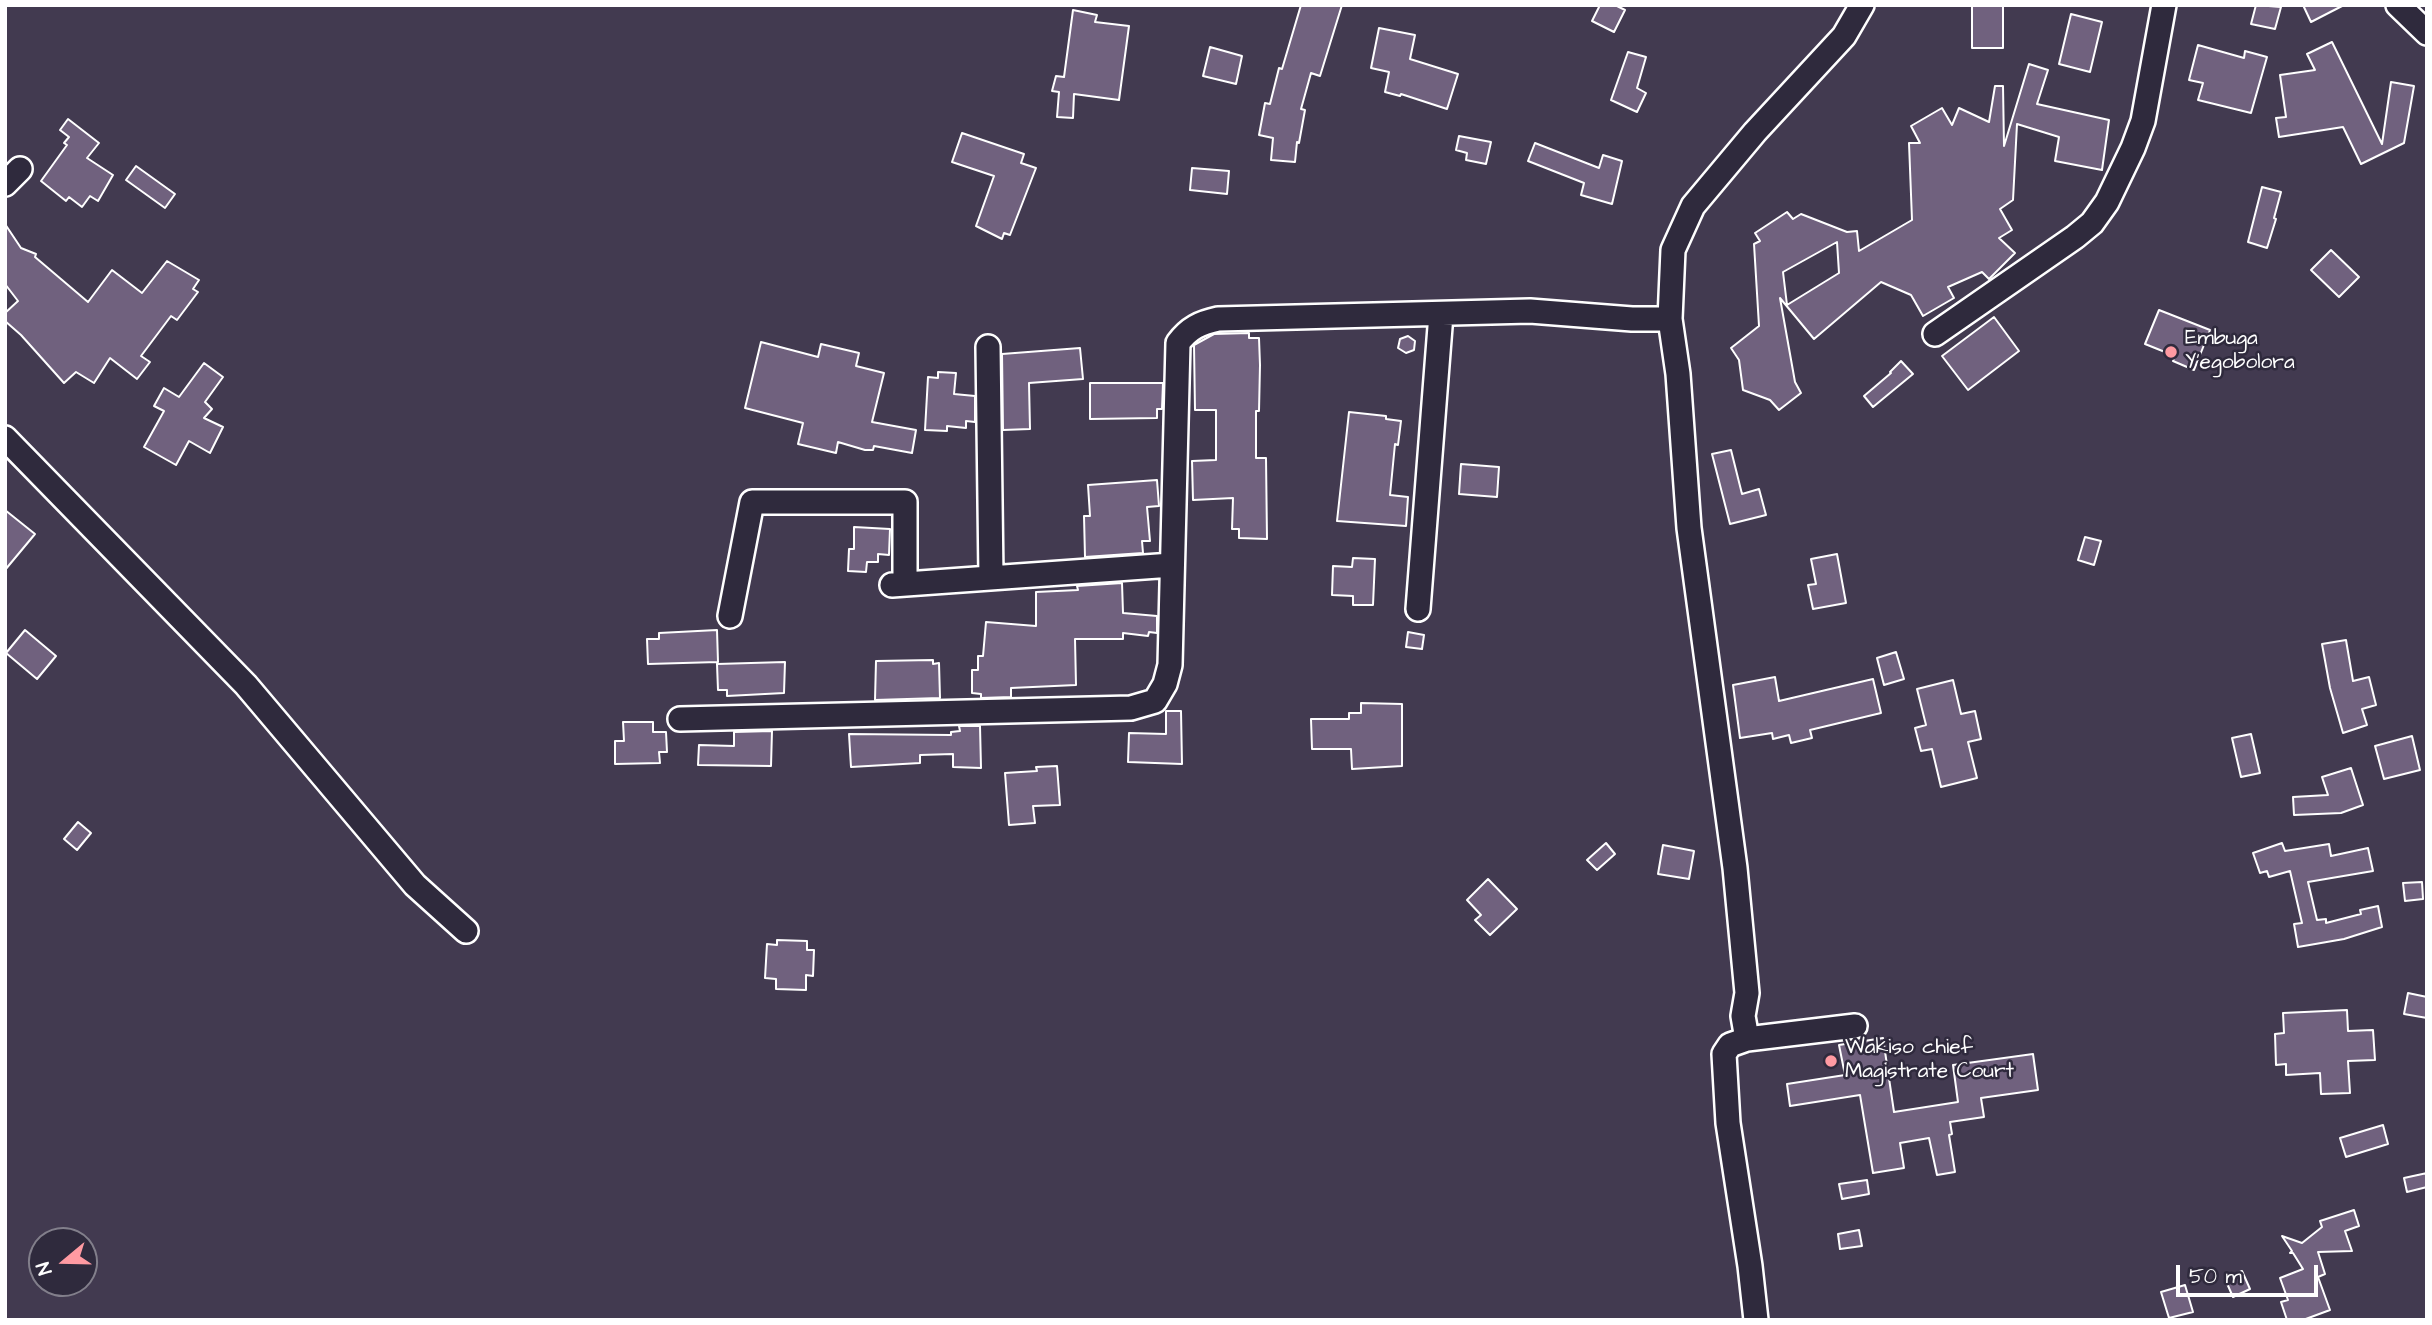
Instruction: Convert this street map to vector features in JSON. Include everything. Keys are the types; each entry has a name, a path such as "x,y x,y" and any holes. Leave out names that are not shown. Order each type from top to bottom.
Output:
{"street":[{"path":"1747,1039 1743,1016 1746,993 1735,869 1689,527 1678,374 1670,319 1673,250 1693,206 1755,132 1844,36 1862,5"},
{"path":"1936,334 2092,223 2107,202 2143,121 2164,5"},
{"path":"2398,5 2427,33"},
{"path":"680,719 1131,708 1155,701 1165,684 1170,665 1178,343 1187,331 1202,323 1218,319 1530,312 1670,319"},
{"path":"1418,609 1441,314"},
{"path":"988,347 991,578"},
{"path":"5,438 246,685 415,885 466,931"},
{"path":"730,616 752,502 905,502 898,585 1172,565"},
{"path":"1756,1320 1728,1123 1724,1054 1730,1045 1747,1039 1855,1026"}],"building":[{"path":"1301,5 1342,5 1320,76 1311,73 1301,109 1305,110 1295,162 1271,160 1273,138 1259,135 1265,103 1270,104 1279,68 1282,69"},
{"path":"1600,5 1615,5 1625,10 1614,32 1592,21"},
{"path":"1972,5 2003,5 2003,48 1972,48"},
{"path":"2256,5 2281,7 2275,29 2251,24"},
{"path":"2303,5 2344,5 2311,22"},
{"path":"1073,10 1097,15 1095,22 1129,26 1119,100 1074,94 1073,118 1057,117 1059,92 1052,91 1056,76 1064,77"},
{"path":"2071,14 2102,22 2090,72 2059,64"},
{"path":"1379,28 1415,35 1410,59 1458,74 1447,109 1401,94 1400,96 1385,92 1389,72 1371,68"},
{"path":"2332,42 2382,144 2391,82 2414,86 2404,143 2361,164 2343,127 2279,137 2276,118 2286,117 2280,75 2315,70 2307,54"},
{"path":"2198,45 2244,58 2245,51 2267,57 2251,113 2198,100 2203,83 2189,80"},
{"path":"1210,47 1242,56 1236,84 1203,76"},
{"path":"1628,52 1646,57 1637,88 1646,93 1637,112 1611,100"},
{"path":"2029,64 2048,70 2037,104 2109,120 2102,170 2055,161 2059,137 2017,124 2013,200 2000,209 2012,230 1999,238 2015,253 1989,279 1982,272 1948,287 1954,298 1923,316 1911,295 1881,282 1814,339 1780,298 1795,382 1801,393 1779,410 1770,400 1743,390 1739,360 1731,348 1759,326 1754,244 1760,241 1755,233 1787,212 1793,219 1801,214 1847,232 1857,231 1859,251 1912,220 1909,143 1920,143 1911,126 1942,108 1952,125 1959,108 1989,122 1995,86 2003,86 2004,146","holes":["1837,242 1839,273 1787,305 1783,272"]},
{"path":"68,119 99,143 87,158 113,175 98,201 90,196 82,207 69,197 66,201 41,181 67,145 64,143 69,137 60,130"},
{"path":"962,133 1024,154 1021,163 1036,168 1010,235 1004,233 1002,239 976,226 994,176 952,162"},
{"path":"1459,136 1491,142 1486,164 1466,160 1467,153 1456,150"},
{"path":"1535,143 1599,168 1603,155 1622,161 1612,204 1581,195 1584,183 1528,161"},
{"path":"136,166 175,194 165,208 126,180"},
{"path":"1192,168 1229,171 1227,194 1190,190"},
{"path":"2262,187 2281,192 2267,248 2248,242"},
{"path":"5,224 21,248 36,254 35,257 88,302 112,270 142,293 167,261 199,280 193,289 198,292 177,320 171,316 141,356 150,362 137,379 110,358 94,383 76,372 64,383 5,321 5,313 18,301 5,284"},
{"path":"2331,250 2359,277 2339,297 2311,270"},
{"path":"2159,310 2210,330 2194,370 2173,361 2175,356 2145,344"},
{"path":"1994,317 2019,351 1968,390 1942,356"},
{"path":"1249,333 1249,338 1259,338 1256,458 1266,458 1267,539 1239,538 1239,529 1232,529 1233,498 1193,500 1192,461 1216,460 1216,410 1195,410 1194,345 1214,334"},
{"path":"1408,336 1415,341 1414,350 1406,353 1398,348 1400,339"},
{"path":"761,342 818,357 821,344 859,353 856,366 884,373 872,422 916,430 912,453 874,446 873,450 865,450 838,442 836,453 798,444 803,423 745,408"},
{"path":"1080,348 1083,379 1029,383 1030,429 1003,430 1002,354"},
{"path":"1901,361 1913,374 1873,407 1864,396"},
{"path":"204,363 223,377 205,402 212,409 204,418 223,427 210,453 189,441 176,465 144,447 164,411 154,406 164,388 179,397"},
{"path":"938,372 956,373 954,394 975,396 975,422 966,421 966,428 947,426 947,431 925,430 928,377 938,378"},
{"path":"1090,383 1163,383 1162,409 1157,409 1157,418 1090,419"},
{"path":"1349,412 1386,416 1386,419 1401,421 1398,445 1395,444 1390,495 1408,497 1406,526 1337,521"},
{"path":"1731,450 1742,494 1759,489 1766,515 1730,524 1712,454"},
{"path":"1461,464 1499,467 1497,497 1459,494"},
{"path":"1157,480 1159,506 1147,507 1150,541 1142,541 1143,553 1085,557 1084,516 1090,516 1088,485"},
{"path":"5,510 35,534 5,570"},
{"path":"854,527 890,529 889,555 878,554 878,562 867,562 866,572 848,571 849,549 854,549"},
{"path":"2085,537 2101,541 2094,565 2078,560"},
{"path":"1837,554 1846,603 1813,609 1808,585 1816,584 1811,559"},
{"path":"1353,558 1375,559 1373,605 1353,605 1353,596 1332,595 1333,566 1352,567"},
{"path":"1122,583 1123,613 1157,616 1157,633 1149,632 1148,636 1123,633 1123,639 1075,639 1076,685 1011,688 1011,697 981,698 981,694 972,693 972,670 978,670 978,656 983,656 986,622 1036,626 1036,592 1078,590 1077,586"},
{"path":"25,630 56,656 37,679 6,653"},
{"path":"717,630 718,662 648,664 647,639 659,639 659,633"},
{"path":"1408,632 1424,635 1422,649 1406,647"},
{"path":"2346,640 2353,681 2369,677 2376,705 2362,709 2367,725 2343,733 2330,688 2322,644"},
{"path":"1896,652 1904,679 1884,685 1877,658"},
{"path":"933,660 933,664 939,663 940,698 875,700 876,661"},
{"path":"785,662 784,693 727,696 727,690 718,690 717,664"},
{"path":"1775,677 1779,701 1873,679 1881,713 1810,730 1812,738 1791,743 1789,735 1773,739 1772,733 1740,738 1733,685"},
{"path":"1953,680 1961,714 1975,711 1981,739 1968,742 1977,778 1941,787 1932,749 1921,751 1915,728 1926,725 1917,689"},
{"path":"1361,703 1402,704 1402,766 1352,769 1351,749 1312,749 1311,719 1349,719 1349,713 1361,713"},
{"path":"1166,711 1181,711 1182,764 1128,762 1129,733 1166,734"},
{"path":"623,722 653,722 653,732 666,732 667,752 659,752 660,763 615,764 615,741 624,741"},
{"path":"959,726 980,726 981,768 953,767 953,754 920,755 920,763 851,767 849,734 951,735 951,732 960,731"},
{"path":"772,731 771,766 698,765 699,745 734,746 734,732"},
{"path":"2251,734 2260,773 2241,777 2232,738"},
{"path":"2412,736 2420,770 2384,779 2375,746"},
{"path":"1057,766 1060,805 1033,806 1035,823 1009,825 1005,773 1037,771 1036,767"},
{"path":"2351,768 2363,805 2341,813 2294,815 2293,797 2328,795 2322,777"},
{"path":"78,822 91,833 77,850 64,839"},
{"path":"1606,843 1615,854 1597,870 1587,860"},
{"path":"2282,843 2285,851 2329,844 2331,856 2368,848 2373,871 2308,882 2317,920 2326,919 2326,923 2361,914 2360,910 2378,906 2382,927 2344,939 2298,947 2294,924 2302,923 2290,871 2269,877 2267,871 2260,873 2253,853"},
{"path":"1663,845 1694,851 1689,879 1658,874"},
{"path":"1488,879 1517,909 1490,935 1475,920 1481,915 1467,900"},
{"path":"2422,882 2423,899 2405,901 2403,883"},
{"path":"777,940 807,941 807,950 814,950 813,976 806,975 806,990 776,989 776,979 765,978 767,944 777,945"},
{"path":"2408,993 2427,997 2427,1018 2404,1014"},
{"path":"2347,1010 2348,1031 2373,1030 2375,1060 2348,1061 2350,1093 2321,1094 2320,1073 2286,1075 2286,1064 2276,1065 2275,1034 2284,1033 2283,1013"},
{"path":"1883,1038 1894,1112 1958,1102 1953,1065 2033,1054 2038,1090 1981,1098 1984,1117 1950,1122 1952,1134 1949,1135 1955,1172 1937,1175 1929,1138 1900,1143 1904,1168 1873,1173 1860,1095 1790,1106 1787,1084 1845,1075 1839,1045"},
{"path":"2383,1125 2388,1144 2346,1157 2340,1138"},
{"path":"2427,1173 2427,1187 2407,1192 2404,1178"},
{"path":"1867,1180 1869,1194 1842,1199 1839,1184"},
{"path":"2354,1210 2359,1226 2345,1231 2352,1251 2318,1252 2325,1274 2318,1277 2330,1310 2303,1320 2287,1320 2281,1302 2288,1300 2280,1278 2303,1269 2293,1253 2290,1253 2292,1251 2282,1236 2302,1243 2322,1227 2320,1221"},
{"path":"1859,1230 1862,1246 1840,1249 1838,1234"},
{"path":"2242,1271 2250,1289 2233,1297 2225,1279"},
{"path":"2185,1285 2193,1312 2169,1318 2161,1292"}],"place":[{"name":"Embuga Y'egobolora","path":"2171,352"},
{"name":"Wakiso chief Magistrate Court","path":"1831,1061"}]}
